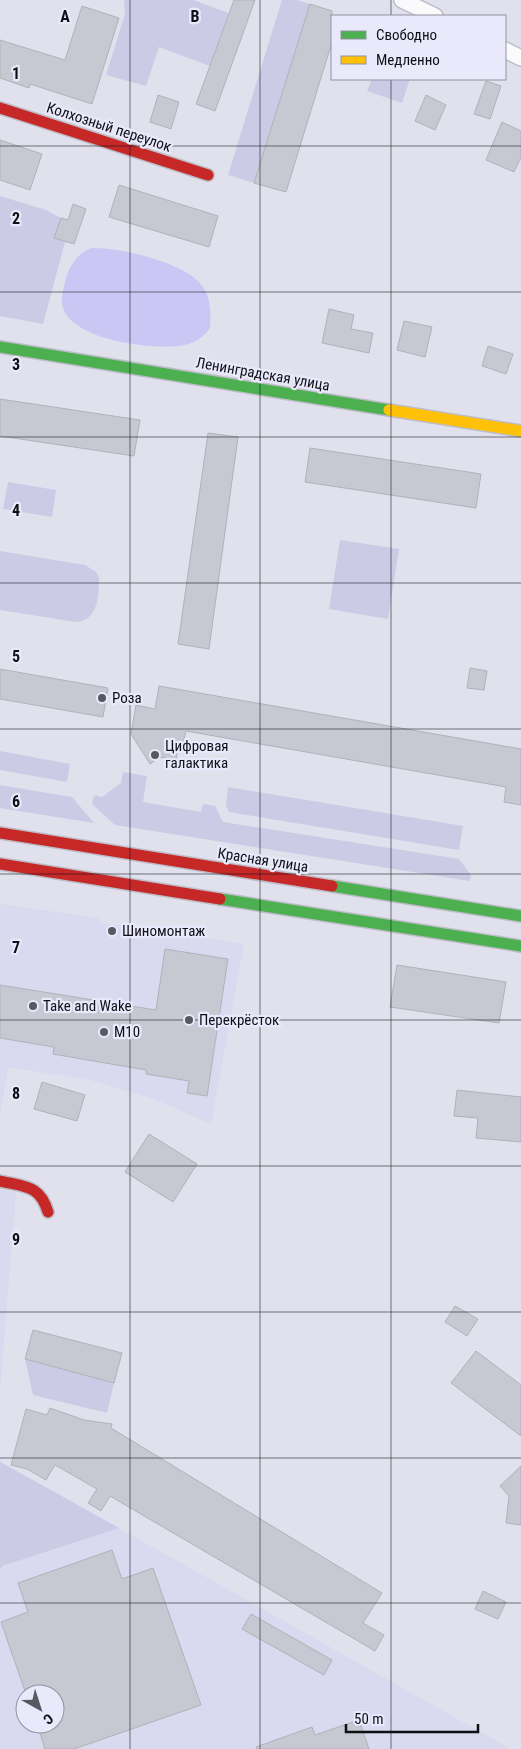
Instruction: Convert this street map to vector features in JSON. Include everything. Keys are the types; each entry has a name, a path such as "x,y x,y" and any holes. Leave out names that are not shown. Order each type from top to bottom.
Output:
{"main road":[{"name":"Колхозный переулок","path":"0,108 208,175"},
{"name":"Ленинградская улица","path":"0,347 521,431"},
{"name":"Красная улица","path":"0,833 521,916"},
{"path":"0,864 521,946"},
{"path":"0,1181 36,1190 45,1202 48,1212"}],"street":[{"path":"402,0 433,15"},
{"path":"506,50 521,58"}],"shaded area":[{"path":"124,0 193,0 229,13 210,66 159,47 146,86 106,75 125,14"},
{"path":"282,0 297,0 310,4 254,183 228,175"},
{"path":"372,80 410,80 402,103 367,91"},
{"path":"0,196 46,210 61,218 55,238 65,242 43,324 0,316"},
{"path":"92,248 119,250 152,258 195,278 208,296 210,328 196,341 185,345 155,346 115,341 80,327 68,317 62,304 62,294 66,278 73,263 79,256"},
{"path":"8,482 56,490 52,517 3,509"},
{"path":"340,540 399,549 388,619 329,609"},
{"path":"0,551 85,565 96,572 99,578 99,592 93,612 83,621 76,622 0,610"},
{"path":"0,751 70,764 67,782 0,770"},
{"path":"123,772 147,776 143,802 201,812 203,804 215,806 223,822 459,859 471,875 470,881 115,825 92,804 94,795 102,797 121,783"},
{"path":"0,785 72,797 94,823 0,808"},
{"path":"228,787 463,826 459,850 229,812 226,805"},
{"path":"0,904 98,918 102,923 244,944 211,1124 154,1099 90,1080 8,1067 0,1115"},
{"path":"0,1189 16,1193 0,1392"},
{"path":"25,1359 114,1383 107,1413 33,1395"},
{"path":"0,1461 511,1749 0,1749"},
{"path":"0,1462 119,1528 2,1566 0,1569"}],"building":[{"path":"234,0 255,0 215,111 196,104"},
{"path":"310,4 332,11 331,45 286,192 254,183"},
{"path":"82,6 119,18 92,104 30,84 29,88 0,78 0,40 65,60"},
{"path":"486,81 501,86 490,119 474,114"},
{"path":"158,95 179,102 171,129 150,122"},
{"path":"426,95 446,105 435,130 415,121"},
{"path":"502,122 521,131 521,157 514,172 486,160"},
{"path":"0,140 42,154 30,190 0,180"},
{"path":"119,185 218,216 209,247 109,217"},
{"path":"73,204 86,209 74,244 54,238 61,218 68,220"},
{"path":"329,309 354,315 351,329 373,333 369,353 322,343"},
{"path":"404,321 432,327 425,357 397,350"},
{"path":"488,346 513,354 506,374 482,366"},
{"path":"0,399 140,420 134,456 0,436"},
{"path":"208,433 238,437 209,649 178,644"},
{"path":"310,448 481,474 476,508 305,482"},
{"path":"470,668 487,671 484,690 467,688"},
{"path":"0,669 108,688 103,717 0,699"},
{"path":"159,686 521,749 521,805 504,802 506,787 186,731 182,749 178,748 176,760 160,757 150,764 131,734 136,705 155,709"},
{"path":"165,949 228,959 207,1096 187,1093 189,1081 146,1074 146,1070 53,1054 54,1047 0,1038 0,985 156,1010"},
{"path":"397,965 506,982 499,1023 390,1007"},
{"path":"42,1082 85,1095 77,1121 34,1109"},
{"path":"457,1090 521,1097 521,1142 476,1138 478,1118 454,1116"},
{"path":"149,1134 197,1164 173,1202 125,1172"},
{"path":"455,1306 478,1319 467,1336 445,1322"},
{"path":"33,1330 122,1353 114,1383 25,1359"},
{"path":"476,1351 521,1385 521,1436 451,1383"},
{"path":"50,1408 84,1420 112,1424 111,1428 382,1593 363,1623 384,1635 375,1651 110,1496 101,1511 88,1503 97,1489 55,1465 46,1480 27,1469 11,1465 26,1409 47,1415"},
{"path":"521,1466 521,1525 506,1523 509,1496 500,1486"},
{"path":"112,1550 122,1579 153,1568 201,1705 74,1749 45,1749 40,1734 65,1734 65,1684 23,1684 1,1622 28,1612 18,1583"},
{"path":"483,1591 506,1602 498,1619 475,1609"},
{"path":"251,1614 332,1660 324,1675 242,1629"},
{"path":"359,1720 369,1749 257,1749 256,1747 312,1727 315,1735"}],"traffic: fast":[{"path":"0,347 389,410"},
{"path":"332,886 521,916"},
{"path":"220,899 521,946"}],"traffic: slow":[{"path":"389,410 521,431"}],"traffic: jam":[{"path":"0,108 208,175"},
{"path":"0,833 332,886"},
{"path":"0,864 220,899"},
{"path":"0,1181 24,1186 36,1192 45,1203 48,1212"}],"place":[{"name":"Роза","path":"102,698"},
{"name":"Цифровая галактика","path":"155,755"},
{"name":"Шиномонтаж","path":"112,931"},
{"name":"Take and Wake","path":"33,1006"},
{"name":"Перекрёсток","path":"189,1020"},
{"name":"М10","path":"104,1032"}]}
